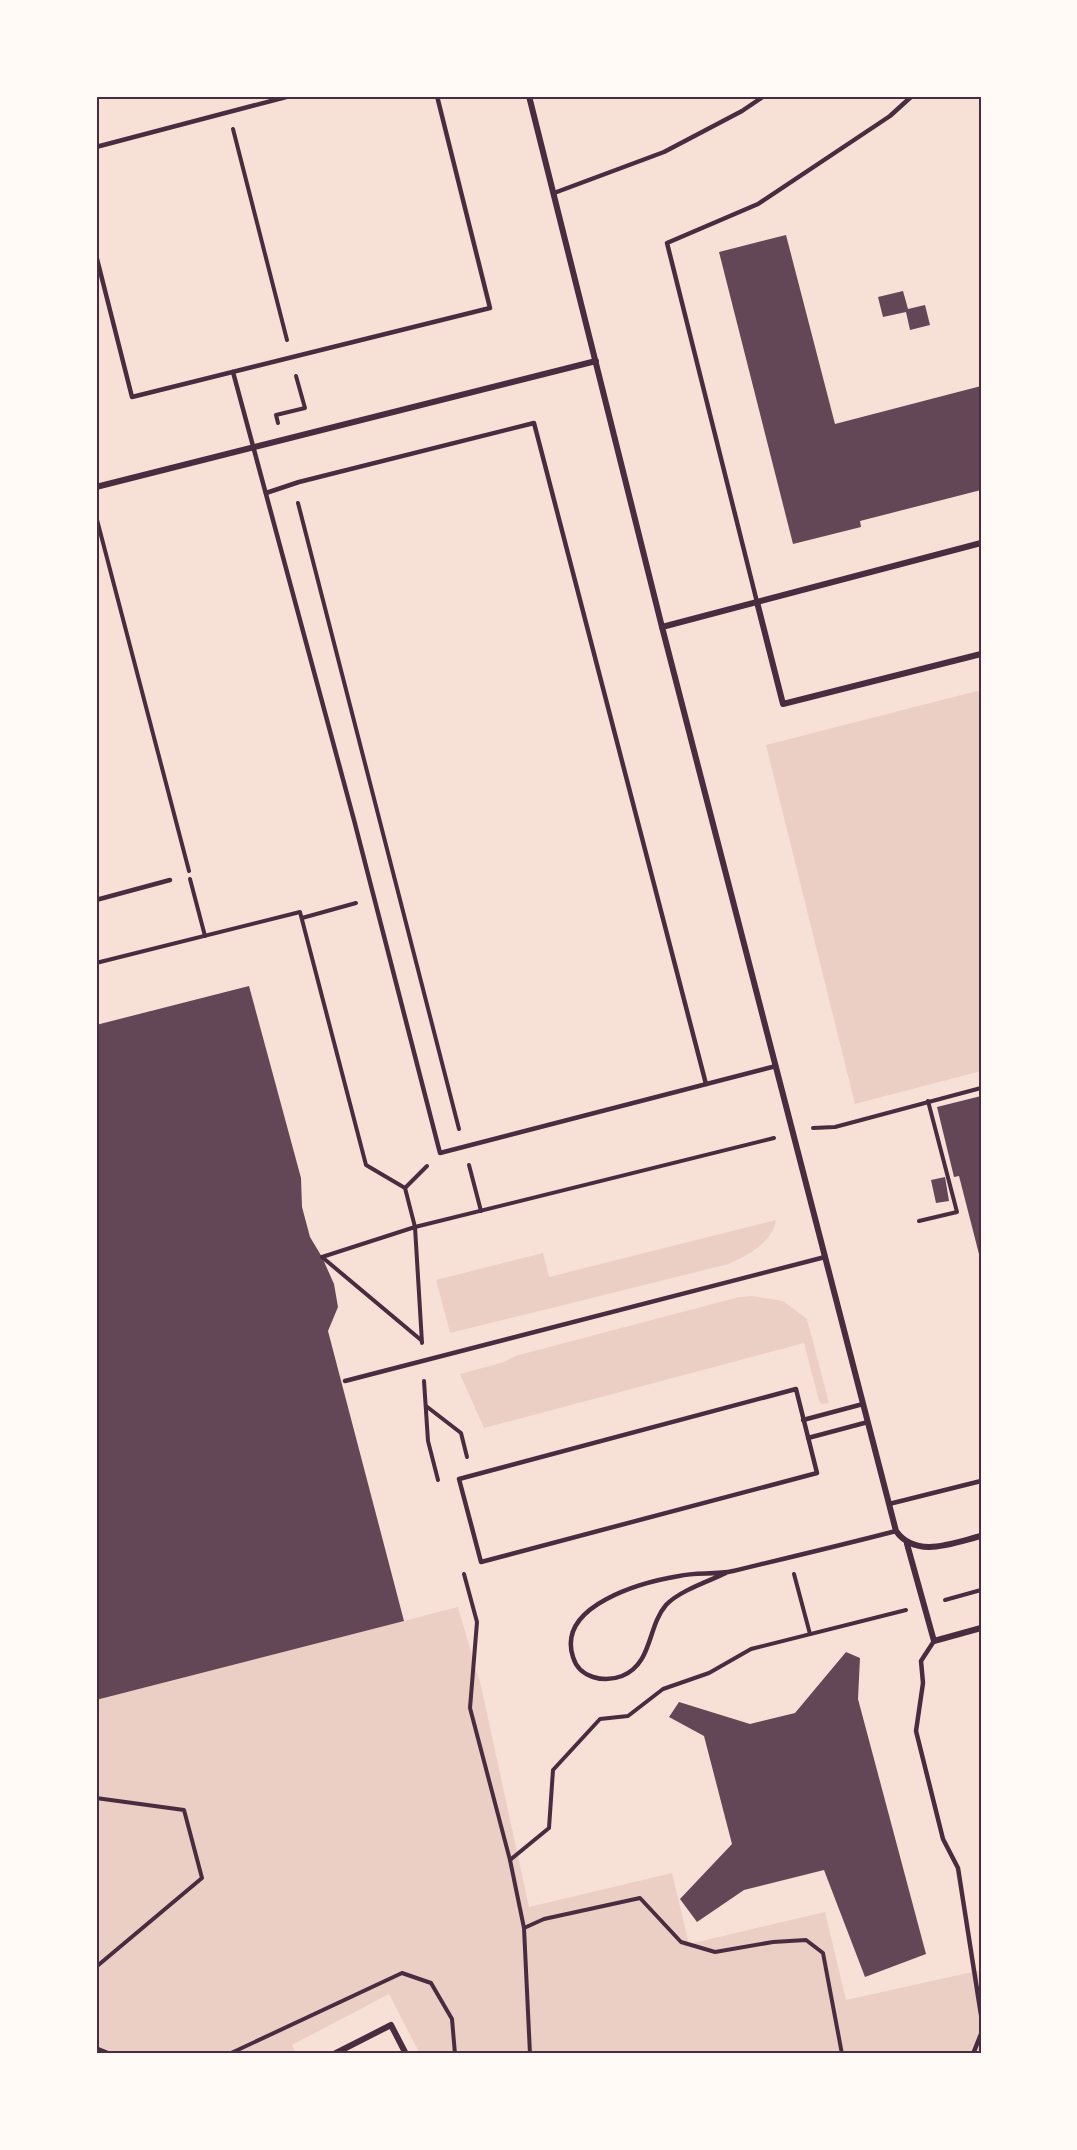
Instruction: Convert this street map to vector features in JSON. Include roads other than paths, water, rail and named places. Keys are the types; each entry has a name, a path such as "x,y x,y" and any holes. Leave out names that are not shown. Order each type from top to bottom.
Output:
{"street":[{"path":"529,96 662,627 896,1531 907,1544 934,1641 981,1629"},
{"path":"96,487 596,361"},
{"path":"662,627 981,543"},
{"path":"757,602 783,704 981,654"},
{"path":"907,1544 926,1548 981,1536"},
{"path":"334,2054 391,2025 406,2054"}],"lane":[{"path":"96,147 290,96"},
{"path":"96,255 132,397 490,308 437,96"},
{"path":"554,193 664,152 742,111 764,96"},
{"path":"757,602 667,243 758,204 890,116 912,96"},
{"path":"233,372 354,820 440,1153 776,1066"},
{"path":"266,493 293,483 534,423 705,1084"},
{"path":"96,900 170,880"},
{"path":"345,1381 825,1257"},
{"path":"795,1389 808,1438 817,1473 481,1562 459,1479 795,1389"},
{"path":"803,1420 864,1404"},
{"path":"808,1438 868,1422"},
{"path":"889,1504 981,1481"},
{"path":"726,1573 668,1603 660,1613 642,1660 626,1674 620,1677 600,1679 590,1676 577,1665 571,1649 573,1632 577,1624 591,1608 624,1590 680,1575 726,1573 896,1531"},
{"path":"934,1641 921,1660 923,1683 916,1731 943,1839 958,1868 981,2015"},
{"path":"973,2054 981,2034"}]}
